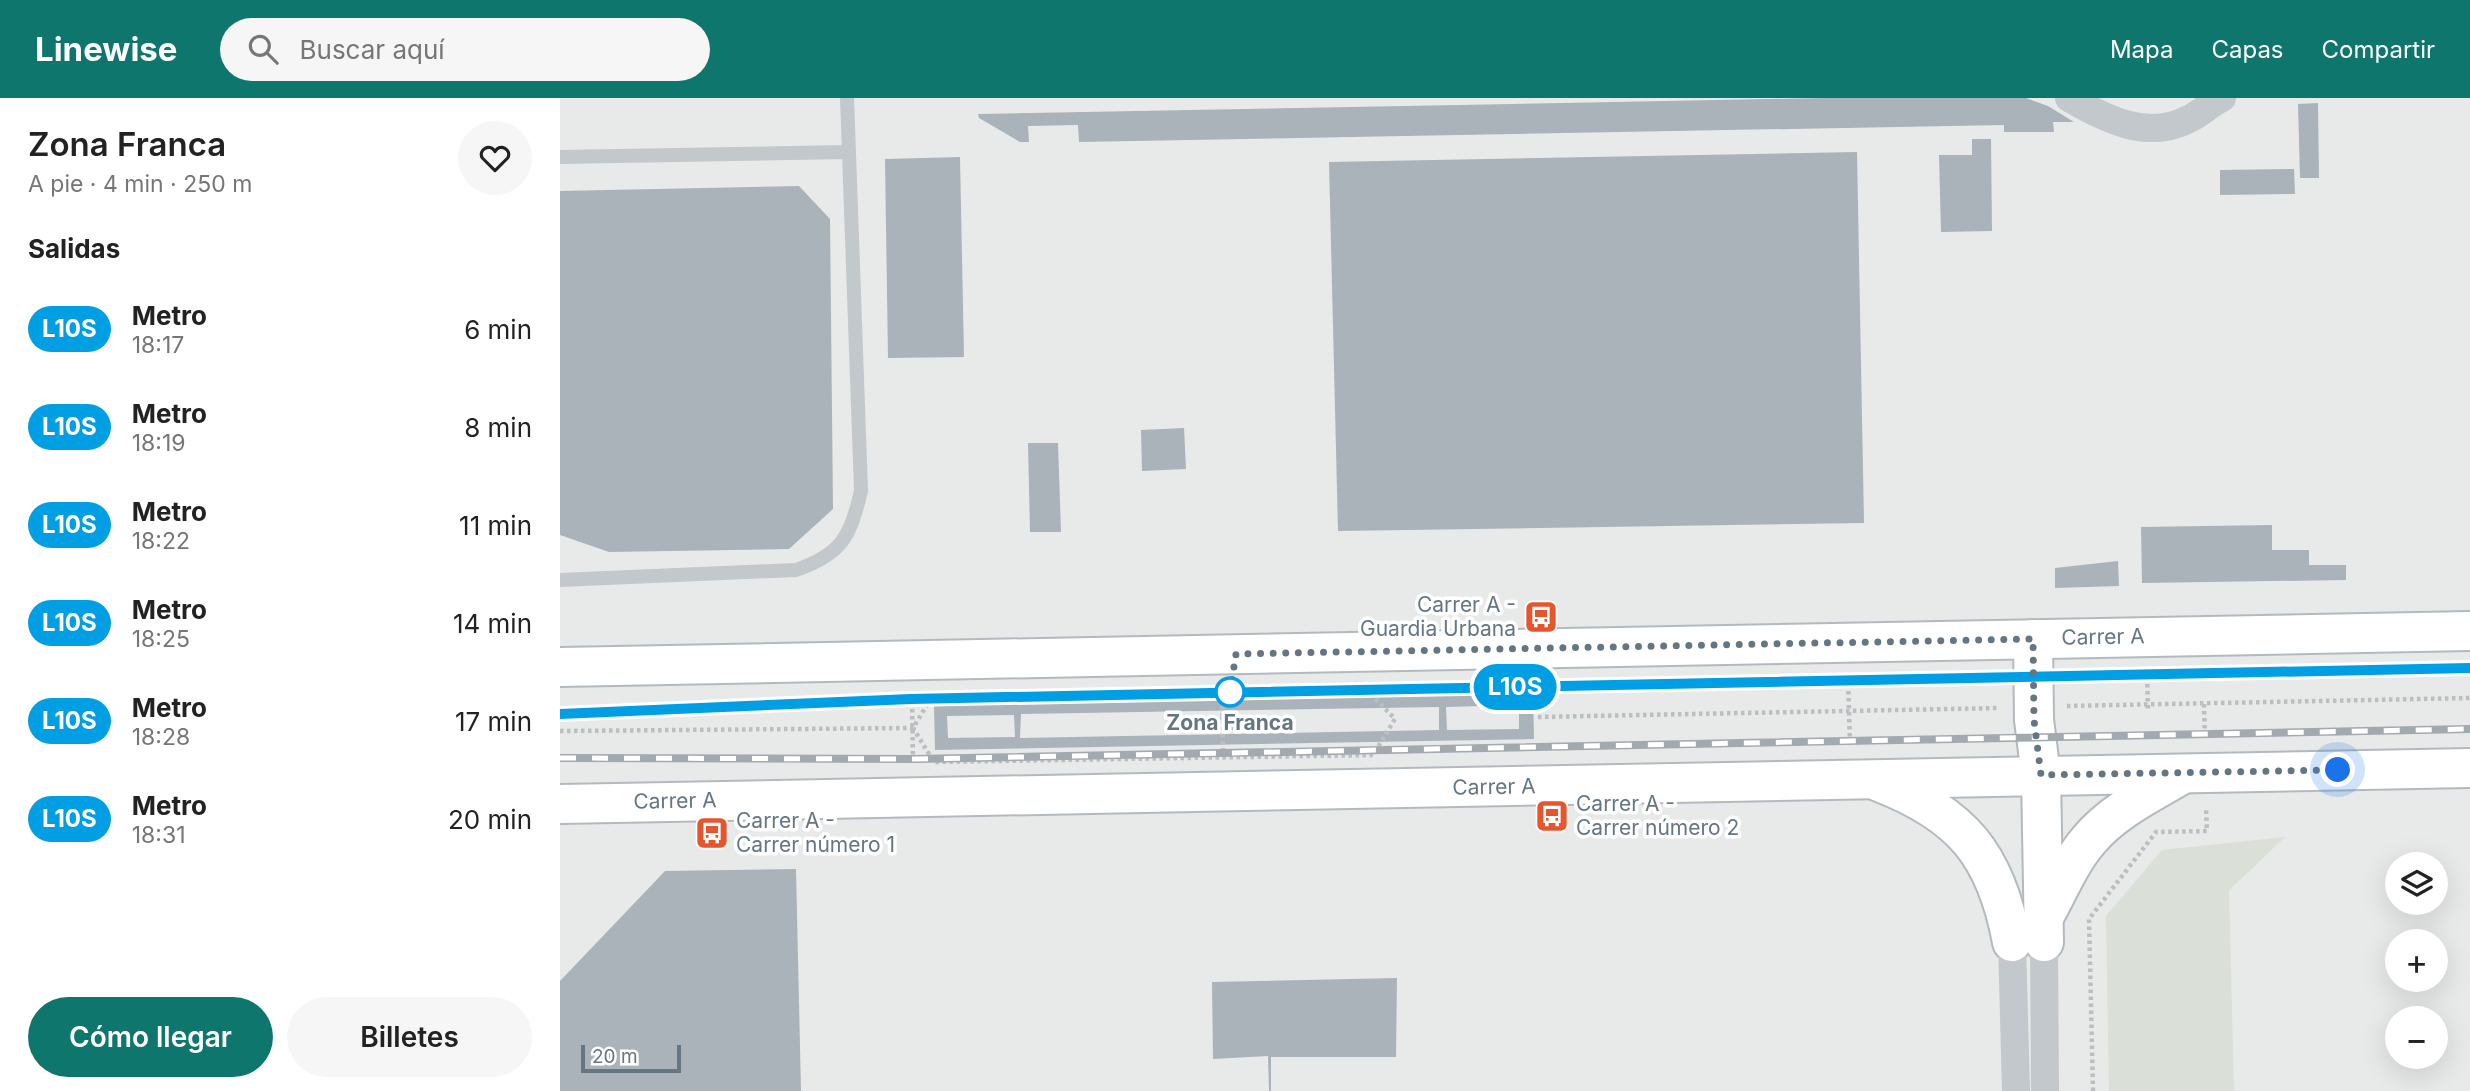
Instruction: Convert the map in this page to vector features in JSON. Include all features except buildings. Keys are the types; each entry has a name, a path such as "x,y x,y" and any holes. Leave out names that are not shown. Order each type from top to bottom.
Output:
{"main road":[{"name":"Carrer A","path":"560,667 2470,631"},
{"path":"2033,639 2034,720 2041,775 2033,934"},
{"name":"Carrer A","path":"560,804 1859,766 2041,775 2195,760 2470,768"},
{"path":"2033,934 2073,861 2090,838 2195,760"},
{"path":"1859,766 1917,796 1970,840 1991,868 2004,899 2033,934"}],"street":[{"path":"2069,98 2126,126 2157,128 2188,120 2218,100"},
{"path":"2016,1091 2033,934"},
{"path":"2033,934 2045,1091"}],"lane":[{"path":"560,580 796,570 816,563 839,548 852,527 861,491 847,98"},
{"path":"560,157 848,152"}],"path":[{"path":"2147,663 2148,709"},
{"path":"1847,669 1859,766"},
{"path":"912,687 913,772"},
{"path":"1222,692 1223,753"},
{"path":"2195,760 2204,704"},
{"path":"1192,719 1238,718"},
{"path":"1223,728 1263,727"},
{"path":"560,731 913,728"},
{"path":"2093,1091 2090,919 2156,832 2207,831 2207,819"}],"shaded area":[{"path":"560,98 2470,98 2470,1091 560,1091"},
{"path":"2285,837 2229,890 2234,1091 2109,1091 2106,916 2162,850"}],"railway":[{"path":"560,714 911,699 2470,668"},
{"path":"560,758 915,759 2470,729"}],"metro line":[{"name":"L10S","path":"560,714 911,699 2470,668"}],"place":[{"name":"Carrer A - Guardia Urbana","path":"1541,617"},
{"name":"Zona Franca","path":"1230,692"},
{"name":"Carrer A - Carrer número 2","path":"1552,816"},
{"name":"Carrer A - Carrer número 1","path":"712,833"}],"route":[{"path":"1230,692 1236,654 2033,639 2033,708 2041,775 2338,770"}]}
